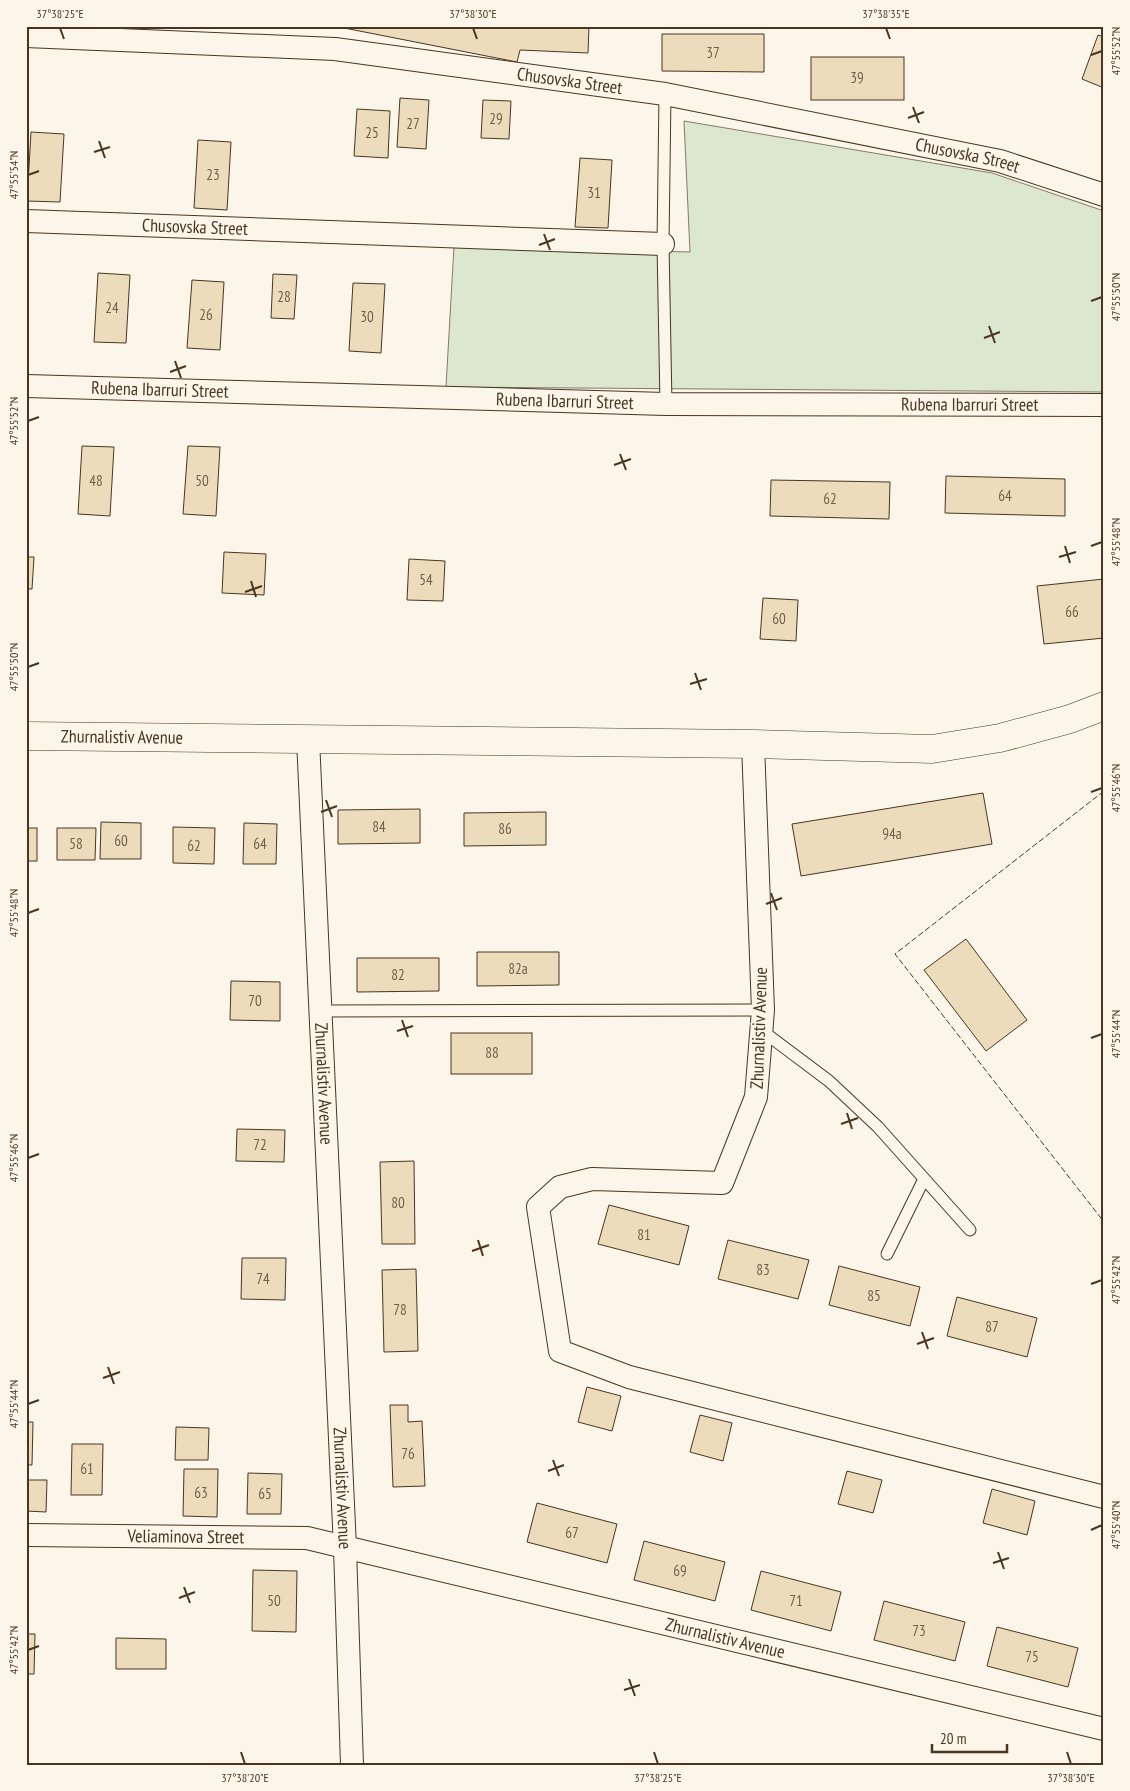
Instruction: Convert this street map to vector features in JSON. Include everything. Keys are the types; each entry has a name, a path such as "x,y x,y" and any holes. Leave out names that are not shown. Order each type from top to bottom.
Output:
{"main road":[{"name":"Zhurnalistiv Avenue","path":"26,736 753,744 932,749 1000,738 1070,719 1104,706"}],"street":[{"name":"Chusovska Street","path":"26,36 335,48 665,94 1000,161 1104,195"},
{"name":"Chusovska Street","path":"26,221 662,244"},
{"name":"Rubena Ibarruri Street","path":"26,386 666,404 1104,405"},
{"name":"Zhurnalistiv Avenue","path":"308,739 345,1548 1104,1729"},
{"name":"Zhurnalistiv Avenue","path":"753,744 762,1020 756,1097 722,1183 592,1179 560,1187 538,1207 560,1351 629,1376 1104,1497"},
{"name":"Veliaminova Street","path":"26,1535 307,1538 345,1548"},
{"path":"345,1548 352,1765"}],"lane":[{"path":"665,94 662,244 666,404"},
{"path":"320,1010 762,1020 878,1127 970,1230"},
{"path":"888,1254 924,1179"}],"green space":[{"path":"684,121 992,173 1104,211 1104,392 446,387 454,246 690,252"}],"building":[{"path":"334,26 589,26 588,53 520,50 517,62"},
{"path":"662,34 764,34 764,72 662,71"},
{"path":"1098,35 1104,37 1104,88 1082,79"},
{"path":"811,57 904,57 904,100 811,100"},
{"path":"400,98 429,100 426,149 397,147"},
{"path":"483,100 511,101 509,139 481,138"},
{"path":"357,109 390,111 388,158 354,156"},
{"path":"31,132 64,134 60,202 27,201"},
{"path":"198,140 231,142 227,210 194,208"},
{"path":"580,158 612,160 608,228 575,227"},
{"path":"98,273 130,275 126,343 94,342"},
{"path":"273,274 297,275 294,319 271,318"},
{"path":"192,280 224,282 220,350 187,348"},
{"path":"353,283 385,284 381,353 349,351"},
{"path":"82,446 114,447 110,516 78,514"},
{"path":"188,446 220,447 216,516 183,514"},
{"path":"946,476 1065,479 1065,516 945,513"},
{"path":"771,480 890,482 889,519 770,516"},
{"path":"224,552 266,554 264,595 222,593"},
{"path":"26,557 34,557 32,589 26,589"},
{"path":"409,559 445,561 443,601 407,600"},
{"path":"1104,579 1104,638 1044,644 1037,586"},
{"path":"763,598 798,600 796,641 760,639"},
{"path":"983,793 992,844 801,876 792,824"},
{"path":"420,809 420,843 338,844 338,810"},
{"path":"546,812 546,845 464,846 464,813"},
{"path":"101,822 141,823 141,859 100,859"},
{"path":"244,823 277,824 276,864 243,864"},
{"path":"173,827 215,828 214,864 173,863"},
{"path":"26,828 37,828 37,861 26,861"},
{"path":"57,828 96,828 95,860 57,860"},
{"path":"966,939 1027,1020 986,1051 924,970"},
{"path":"477,952 559,952 559,985 477,986"},
{"path":"357,958 439,958 439,991 357,992"},
{"path":"231,981 280,982 280,1021 230,1020"},
{"path":"451,1033 532,1033 532,1074 451,1074"},
{"path":"237,1129 285,1130 284,1162 236,1161"},
{"path":"414,1161 415,1244 382,1244 380,1162"},
{"path":"609,1205 689,1226 679,1265 598,1244"},
{"path":"728,1240 809,1260 798,1299 718,1279"},
{"path":"242,1258 286,1258 285,1300 241,1299"},
{"path":"839,1266 920,1287 910,1326 829,1305"},
{"path":"416,1269 418,1351 384,1352 382,1270"},
{"path":"957,1297 1037,1318 1027,1357 947,1336"},
{"path":"587,1387 621,1396 612,1431 578,1422"},
{"path":"390,1405 408,1405 408,1422 422,1421 425,1486 393,1487"},
{"path":"700,1415 732,1423 723,1461 690,1452"},
{"path":"26,1422 33,1422 32,1465 26,1465"},
{"path":"176,1427 209,1428 208,1460 175,1460"},
{"path":"72,1444 103,1444 102,1495 71,1495"},
{"path":"184,1469 218,1469 217,1517 183,1516"},
{"path":"847,1471 882,1480 873,1513 838,1504"},
{"path":"248,1473 282,1474 281,1514 247,1514"},
{"path":"26,1480 47,1480 46,1512 26,1511"},
{"path":"992,1489 1035,1501 1027,1535 983,1523"},
{"path":"537,1503 617,1524 607,1563 527,1542"},
{"path":"644,1541 725,1562 715,1601 634,1580"},
{"path":"253,1570 297,1571 296,1632 252,1631"},
{"path":"761,1571 841,1592 831,1631 751,1610"},
{"path":"884,1601 965,1622 955,1661 874,1640"},
{"path":"997,1627 1078,1648 1068,1687 987,1666"},
{"path":"26,1634 35,1634 34,1674 26,1674"},
{"path":"116,1638 166,1639 166,1669 116,1669"}],"fence":[{"path":"1104,791 895,954 1104,1222"}]}
